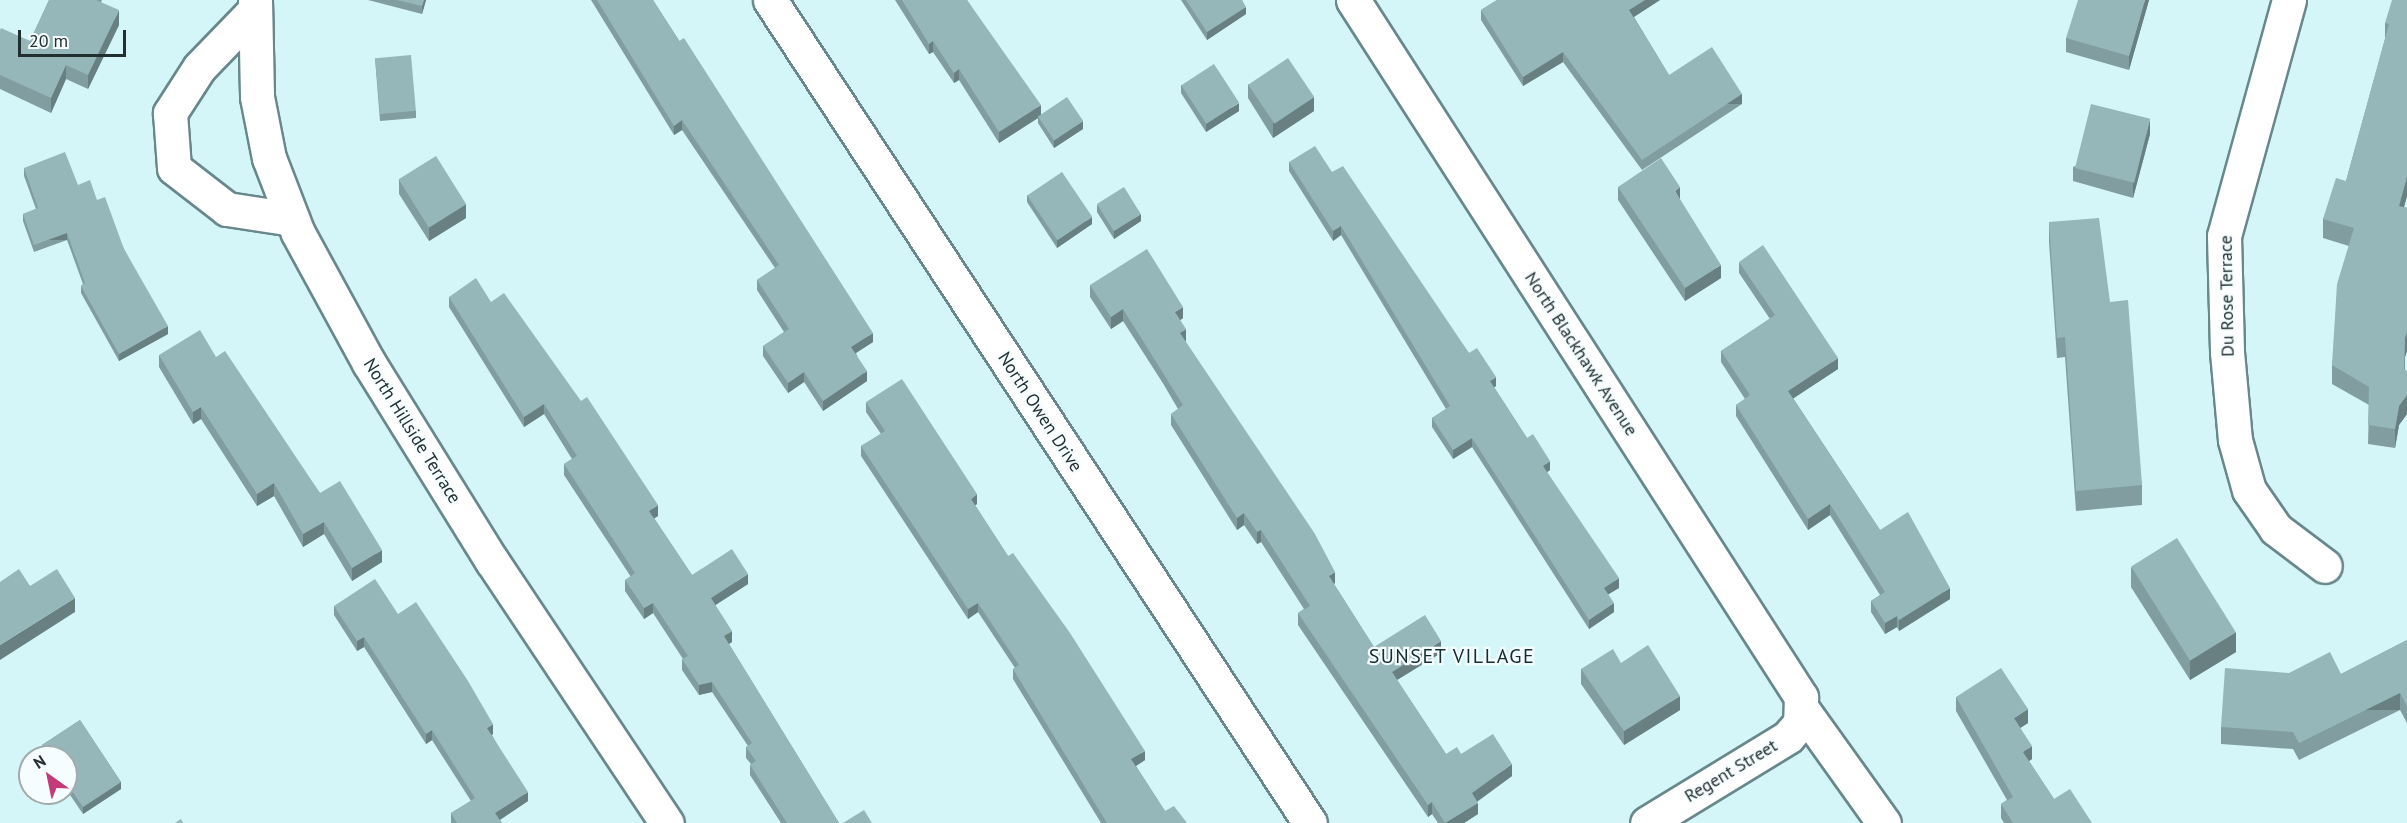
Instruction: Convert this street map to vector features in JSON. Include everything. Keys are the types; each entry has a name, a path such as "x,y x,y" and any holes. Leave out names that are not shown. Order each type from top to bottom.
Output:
{"street":[{"name":"North Owen Drive","path":"770,0 1310,823"},
{"name":"North Blackhawk Avenue","path":"1353,0 1795,687 1803,710 1884,823"},
{"name":"Du Rose Terrace","path":"2289,0 2224,236 2227,352 2235,440 2249,490 2276,529 2325,566"},
{"name":"North Hillside Terrace","path":"255,5 257,97 269,158 292,219 369,363 492,561 667,823"},
{"path":"255,5 199,68 170,113 174,168 227,209 292,219"},
{"name":"Regent Street","path":"1647,823 1788,737 1803,710"}],"building":[{"path":"49,0 96,0 119,10 88,75 66,65 51,98 0,75 1,28 30,41"},
{"path":"397,0 424,0 422,6"},
{"path":"597,0 653,0 679,41 684,38 873,333 851,347 867,371 823,401 804,372 788,383 763,346 789,329 757,280 779,265 682,120 674,126"},
{"path":"902,0 967,0 1041,105 999,132 959,69 954,73 933,41 929,44"},
{"path":"1186,0 1242,0 1246,7 1207,32"},
{"path":"1497,0 1645,0 1629,10 1669,75 1712,47 1742,94 1642,160 1563,52 1523,77 1481,10"},
{"path":"2078,0 2145,0 2129,56 2066,38"},
{"path":"2392,0 2407,0 2407,177 2399,206 2407,208 2407,332 2404,369 2407,371 2407,395 2399,406 2395,429 2368,425 2369,387 2332,365 2337,284 2354,228 2323,219 2336,178 2346,181 2389,24 2385,23"},
{"path":"411,55 416,111 380,114 375,58"},
{"path":"1288,58 1314,97 1274,124 1248,85"},
{"path":"1214,64 1239,103 1206,124 1181,85"},
{"path":"1067,97 1083,121 1054,141 1038,117"},
{"path":"2091,104 2150,119 2134,183 2075,168"},
{"path":"1315,146 1332,172 1343,166 1469,353 1477,348 1496,377 1490,381 1527,438 1533,434 1550,461 1543,466 1619,578 1604,588 1614,603 1589,620 1472,438 1453,450 1432,418 1450,406 1341,226 1333,231 1289,162"},
{"path":"65,152 78,185 90,180 97,200 105,197 124,249 168,326 119,354 81,286 85,283 67,233 34,245 23,214 38,208 24,168"},
{"path":"436,156 466,204 429,228 399,179"},
{"path":"1661,158 1680,187 1675,191 1721,265 1685,288 1618,187"},
{"path":"1062,172 1092,217 1057,240 1027,195"},
{"path":"1124,187 1141,214 1114,231 1097,204"},
{"path":"2099,218 2110,302 2128,300 2142,485 2076,491 2065,337 2057,338 2049,222"},
{"path":"1763,245 1838,358 1788,391 1880,530 1908,512 1950,588 1899,620 1897,616 1885,623 1871,601 1885,592 1830,504 1808,519 1736,405 1750,395 1721,351 1775,315 1739,262"},
{"path":"1147,249 1183,307 1175,312 1186,329 1180,333 1315,534 1335,572 1329,576 1374,647 1425,615 1441,641 1392,672 1446,754 1457,747 1461,754 1493,734 1512,764 1472,793 1478,803 1445,823 1432,802 1428,805 1298,613 1310,606 1261,530 1257,532 1244,513 1237,518 1171,414 1183,405 1123,309 1111,317 1090,285"},
{"path":"476,278 491,302 504,293 581,401 587,397 658,505 649,511 692,575 732,549 748,574 711,598 732,631 724,636 839,823 787,823 750,765 756,761 746,747 752,743 712,682 699,685 682,659 688,656 653,603 644,608 625,580 635,573 564,464 577,456 544,404 524,417 449,297"},
{"path":"200,330 216,357 225,351 320,493 340,481 382,550 352,568 324,522 303,534 274,483 257,494 201,407 193,412 159,355"},
{"path":"902,379 977,494 971,499 1008,556 1013,553 1070,633 1145,751 1131,759 1165,811 1174,806 1187,823 1107,823 1013,669 1019,665 978,603 968,609 861,446 885,431 866,402"},
{"path":"2177,538 2236,632 2190,661 2131,567"},
{"path":"19,569 30,586 57,569 75,598 0,645 0,582"},
{"path":"375,579 398,614 416,602 468,681 493,724 487,728 528,792 495,813 502,823 457,823 451,813 475,798 432,730 426,734 364,637 357,641 334,606"},
{"path":"2407,640 2407,706 2400,693 2299,743 2293,732 2221,727 2225,668 2289,673 2330,652 2341,674"},
{"path":"1648,645 1680,696 1624,731 1581,669 1613,649 1621,663"},
{"path":"2001,668 2028,709 2014,718 2032,746 2023,752 2054,799 2070,789 2092,823 2013,823 2001,804 2013,797 1956,697"},
{"path":"80,720 121,782 83,807 78,800 78,745 42,745"},
{"path":"864,810 872,823 843,823"}],"district":[{"name":"SUNSET VILLAGE","path":"1452,656"}]}
